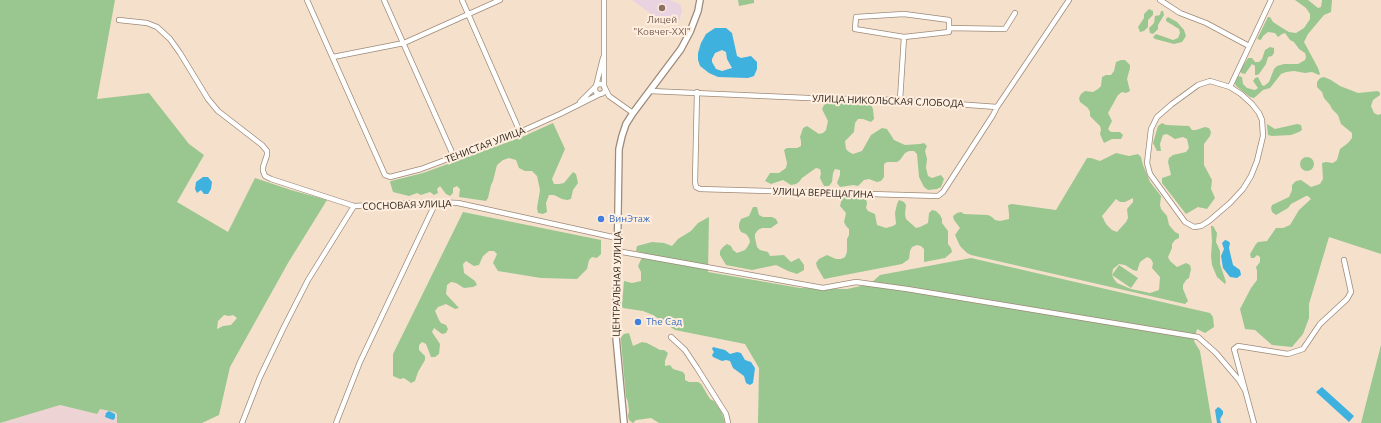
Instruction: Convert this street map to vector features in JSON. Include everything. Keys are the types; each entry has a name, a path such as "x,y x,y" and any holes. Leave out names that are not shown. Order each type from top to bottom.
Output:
{"street":[{"path":"307,0 333,57 404,43 500,0"},
{"path":"384,0 454,157"},
{"path":"462,0 520,132"},
{"path":"601,94 604,92 605,87 604,0"},
{"name":"ЦЕНТРАЛЬНАЯ УЛИЦА","path":"624,423 616,337 619,149 626,124 681,49 690,32 698,11 700,0"},
{"path":"997,107 1069,0"},
{"path":"1160,0 1180,13 1206,23 1249,46"},
{"path":"1230,87 1271,0"},
{"path":"949,28 1005,29 1015,13"},
{"path":"904,14 949,20 949,32 904,37 855,29 856,17 904,14"},
{"name":"СОСНОВАЯ УЛИЦА","path":"119,20 147,23 158,27 170,39 208,99 218,111 262,145 267,151 263,166 264,176 271,180 354,206 436,202 462,204 617,238"},
{"path":"900,100 904,37"},
{"path":"605,48 595,86 596,92 609,96 633,113"},
{"name":"ТЕНИСТАЯ УЛИЦА","path":"333,57 385,175 390,177 421,169 520,132 601,94"},
{"path":"1214,81 1230,87 1246,98 1259,113 1263,130 1261,150 1251,176 1238,195 1209,221 1201,226 1194,227 1185,222 1150,174 1147,163 1151,129 1157,117 1202,82 1214,81"},
{"path":"595,86 601,84 605,87 609,96"},
{"name":"ТЕНИСТАЯ УЛИЦА","path":"576,106 595,86"},
{"name":"УЛИЦА НИКОЛЬСКАЯ СЛОБОДА","path":"650,90 808,98 900,100 997,107"},
{"name":"УЛИЦА ВЕРЕЩАГИНА","path":"697,92 695,182 696,187 700,189 938,196 943,192 997,107"},
{"path":"336,423 360,362 436,202"},
{"path":"242,423 260,377 308,280 354,206"},
{"path":"617,251 824,288 856,282 1198,337 1216,353 1239,380 1245,390"},
{"path":"1254,423 1234,349 1238,346 1288,354 1303,349 1320,324 1347,299 1350,292 1344,260"},
{"path":"671,337 685,350 697,368 726,414 728,423"}],"shaded area":[{"name":"Лицей \"Ковчег-XXI\"","path":"632,0 670,0 680,4 682,11 679,21 667,21 661,16 654,16"},
{"path":"60,405 97,414 100,409 115,412 117,414 117,423 0,423"}],"green space":[{"path":"0,0 115,0 97,99 149,93 189,144 204,155 177,202 228,232 255,178 327,200 288,263 230,367 219,415 202,423 117,423 117,414 115,412 100,409 97,414 60,405 0,423","holes":["224,315 233,315 237,318 231,325 223,326 217,329 218,321"]},
{"path":"738,0 754,0 754,3 739,6"},
{"path":"1295,0 1308,0 1318,8 1321,7 1322,0 1332,0 1331,12 1324,15 1308,34 1304,42 1320,74 1319,75 1312,72 1286,72 1281,74 1270,88 1263,90 1254,98 1250,97 1236,86 1235,83 1238,76 1242,77 1243,84 1247,88 1255,90 1258,88 1253,81 1255,78 1258,77 1264,86 1269,82 1274,69 1277,66 1284,64 1298,64 1305,60 1305,53 1290,40 1285,33 1278,37 1275,33 1268,32 1261,40 1257,39 1268,17 1289,32 1296,33 1304,28 1310,19 1310,14 1306,8"},
{"path":"1149,9 1153,11 1153,15 1148,20 1148,27 1144,31 1140,32 1138,27 1144,18 1144,14"},
{"path":"1161,11 1163,11 1164,15 1158,25 1158,29 1153,34 1150,33 1149,28 1154,23 1155,16 1160,15"},
{"path":"1168,17 1177,22 1184,30 1186,36 1182,42 1174,44 1155,39 1153,37 1156,34 1173,40 1178,38 1180,33 1179,29 1166,21"},
{"path":"1270,47 1274,48 1274,53 1272,56 1268,57 1266,64 1259,74 1255,75 1255,66 1252,64 1245,74 1241,73 1240,71 1248,58 1252,58 1255,62 1259,62 1262,59 1265,50"},
{"path":"1125,60 1130,65 1127,79 1130,91 1126,93 1122,92 1118,95 1108,113 1112,121 1108,129 1111,132 1120,132 1123,135 1121,139 1112,139 1104,143 1100,134 1100,126 1090,116 1088,108 1080,102 1079,98 1085,91 1093,92 1098,89 1101,86 1102,77 1111,75 1114,71 1116,62"},
{"path":"1324,77 1340,86 1358,93 1378,91 1380,93 1380,95 1373,100 1371,106 1374,113 1378,115 1381,114 1381,254 1329,237 1309,304 1309,318 1303,334 1292,347 1272,345 1255,330 1245,329 1240,309 1257,280 1256,267 1260,262 1260,257 1257,255 1254,258 1251,258 1250,254 1258,242 1267,241 1276,228 1283,228 1290,225 1299,210 1311,199 1306,196 1291,204 1288,208 1276,215 1272,212 1272,205 1289,197 1292,190 1292,185 1296,181 1301,180 1311,187 1320,184 1323,179 1322,163 1333,163 1337,160 1340,149 1352,138 1352,133 1341,124 1338,115 1317,87 1317,82 1320,78"},
{"path":"828,103 871,105 873,109 874,119 871,122 858,119 855,123 854,132 845,141 846,149 849,152 853,154 862,151 871,135 882,128 887,129 894,140 905,145 924,143 927,146 925,151 928,176 932,178 941,175 944,179 941,187 928,190 924,187 919,177 917,154 914,151 905,153 897,162 887,162 884,164 884,177 881,181 877,182 869,179 864,180 858,186 853,185 840,187 837,183 840,170 835,169 832,182 829,186 824,186 820,178 820,169 816,168 796,184 791,185 783,180 771,184 765,181 770,173 779,173 786,168 787,163 784,150 787,148 797,148 801,146 800,137 803,128 807,126 819,134 826,130 828,121 822,109 824,105"},
{"path":"553,123 565,149 552,179 554,184 564,183 573,172 576,174 578,183 573,190 571,199 567,200 554,195 549,195 546,203 547,212 543,214 538,213 537,208 540,190 537,176 532,171 525,171 519,168 516,160 509,158 503,160 497,165 486,201 459,197 460,189 457,186 453,188 453,193 450,196 446,194 440,186 437,189 438,193 434,195 430,192 421,195 417,193 409,196 393,192 391,181 423,173 522,137"},
{"path":"1162,123 1166,125 1189,126 1192,130 1205,127 1209,128 1211,132 1210,136 1204,144 1204,165 1212,180 1211,189 1215,198 1207,209 1198,207 1186,214 1162,183 1162,178 1171,175 1168,162 1169,158 1173,155 1186,152 1189,148 1187,139 1183,137 1175,139 1167,134 1163,135 1160,144 1161,151 1157,151 1153,143 1158,126"},
{"path":"1267,124 1275,129 1297,124 1301,125 1302,130 1291,135 1272,136 1268,135"},
{"path":"1116,153 1129,156 1138,154 1141,157 1150,182 1161,196 1161,209 1167,216 1169,225 1179,234 1179,238 1172,244 1168,257 1177,267 1186,263 1190,265 1191,269 1189,278 1183,285 1188,301 1185,304 971,255 960,246 955,235 960,228 953,216 957,213 961,212 964,214 988,215 995,220 1000,221 1009,219 1008,205 1012,204 1056,210 1087,158 1100,161","holes":["1133,198 1133,202 1127,209 1128,218 1126,222 1117,232 1112,230 1106,224 1102,216 1116,199 1120,202 1125,202","1147,257 1151,259 1153,263 1152,268 1160,277 1159,290 1150,293 1131,289 1117,283 1112,275 1113,269 1119,264 1125,265 1137,271 1140,262"]},
{"path":"1307,157 1312,159 1314,164 1312,169 1307,171 1302,169 1300,164 1302,159"},
{"path":"842,197 866,199 866,208 868,211 875,214 877,225 886,228 896,224 895,213 899,200 904,202 906,205 906,219 916,228 928,223 929,213 932,210 936,211 940,215 942,223 948,231 948,244 952,252 945,258 924,262 924,249 917,245 912,247 909,259 902,264 824,279 816,263 819,259 827,255 836,259 841,259 845,257 847,252 849,229 844,222 846,213 840,206"},
{"path":"753,207 757,207 759,215 763,217 772,217 776,219 778,223 771,228 762,228 758,230 755,234 757,247 760,250 768,252 770,256 784,255 791,262 799,258 804,265 804,270 797,274 776,265 752,270 726,265 720,255 720,251 723,247 727,244 737,253 745,250 750,242 746,234 741,232 739,224 741,219 749,216"},
{"path":"463,212 601,240 601,254 597,258 592,257 589,260 587,269 577,279 541,278 498,271 493,263 497,254 494,251 489,251 483,256 479,265 474,266 466,261 463,264 464,273 475,281 477,285 464,288 451,282 447,285 446,294 459,308 455,309 446,304 438,307 435,311 441,323 446,325 448,329 446,333 442,334 434,328 432,332 440,344 439,354 435,357 431,357 426,344 422,342 419,345 419,350 425,356 425,360 415,381 411,383 404,378 400,379 393,376 393,354"},
{"path":"709,217 708,272 800,288 847,289 870,284 880,275 971,258 1210,313 1213,317 1214,327 1205,333 1197,329 1194,341 1200,351 1212,423 758,423 759,368 745,344 675,330 653,315 643,311 623,308 622,306 624,281 632,283 641,281 641,272 638,266 644,253 636,251 637,246 652,242 664,243 672,246 678,239 691,231 698,223"},
{"path":"1211,226 1213,226 1217,233 1216,242 1220,251 1220,264 1226,282 1225,284 1217,277 1212,265"},
{"path":"1119,265 1138,278 1131,288 1112,275"},
{"path":"629,333 633,346 642,342 647,343 668,353 665,366 670,365 673,369 683,372 685,375 685,380 689,382 698,382 701,384 710,399 714,401 722,413 725,423 659,423 651,418 636,420 633,423 629,420 621,337 624,334"},
{"path":"1381,345 1381,423 1361,423"}],"water":[{"path":"715,28 726,28 732,33 737,56 741,58 751,56 757,62 757,69 754,76 748,78 718,77 709,73 700,66 698,53 706,34","holes":["722,50 726,52 727,59 732,68 722,71 716,69 712,62 715,53"]},
{"path":"203,177 208,177 212,182 211,189 208,194 204,194 201,190 197,193 195,189 196,182"},
{"path":"1225,240 1230,243 1229,248 1233,265 1240,270 1241,275 1237,278 1230,277 1223,268 1221,256 1224,249 1222,243"},
{"path":"713,347 725,350 730,354 737,352 741,353 745,360 751,362 755,368 753,383 750,385 746,383 744,376 733,368 730,361 722,361 713,357"},
{"path":"1322,387 1354,416 1349,422 1316,392"},
{"path":"1218,407 1223,411 1220,419 1221,423 1217,423 1215,410"},
{"path":"109,411 115,414 115,418 113,420 105,417 106,413"}],"place":[{"name":"Лицей \"Ковчег-XXI\"","path":"662,8"},
{"name":"ВинЭтаж","path":"601,219"},
{"name":"The Сад","path":"638,322"}]}
